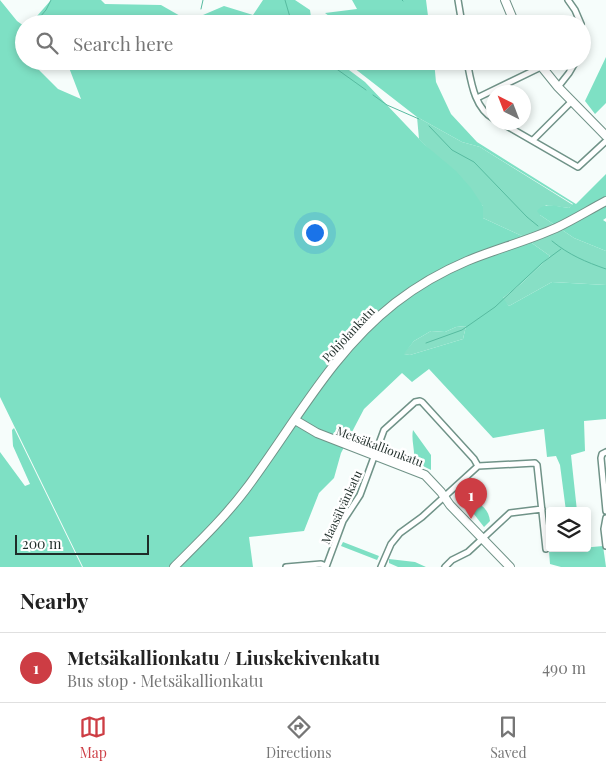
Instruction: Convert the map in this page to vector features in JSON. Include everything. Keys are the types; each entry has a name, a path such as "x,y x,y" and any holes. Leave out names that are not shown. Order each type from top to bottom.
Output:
{"main road":[{"path":"505,0 510,15"},
{"path":"544,70 606,136"},
{"name":"Pohjolankatu","path":"174,567 220,521 245,491 328,372 355,339 380,316 412,291 444,272 467,261 557,228 606,201"},
{"name":"Metsäkallionkatu","path":"295,420 318,434 425,475 510,567"}],"street":[{"path":"458,0 460,15"},
{"path":"568,0 577,15"},
{"path":"469,70 476,98 486,114"},
{"path":"476,98 528,70"},
{"path":"558,87 571,70"},
{"path":"533,140 572,101"},
{"path":"515,130 578,167 606,141"},
{"name":"Maasälvänkatu","path":"326,566 343,521 360,495 384,430 414,402 420,401 474,458 478,466"},
{"path":"606,452 602,454 601,458 606,511"},
{"path":"382,567 391,544 400,532 422,517 478,466 535,463 537,465 546,549"},
{"path":"445,567 452,560 468,552 510,513 542,509"},
{"path":"606,518 604,529 606,546"},
{"path":"286,567 321,564 326,566"}],"green space":[{"path":"0,0 15,19 15,70 39,70 58,89 81,99 70,70 349,70 365,82 425,145 456,171 483,206 483,218 522,236 550,256 503,298 509,306 552,282 606,285 606,419 584,421 585,451 571,455 577,507 565,507 560,465 556,456 547,457 544,429 493,438 429,369 412,382 402,373 364,409 341,453 334,478 319,493 304,531 249,537 253,567 83,567 0,397","holes":["466,326 463,339 410,355 404,354 414,341 431,331 445,332 456,327"]},
{"path":"51,0 101,0 105,4 161,5 178,15 38,15"},
{"path":"263,0 295,0 310,10 311,15 253,15"},
{"path":"352,0 426,0 428,15 328,15 325,13 357,9"},
{"path":"224,6 253,15 203,15"},
{"path":"606,57 606,103 595,114 585,101"},
{"path":"357,70 435,70 436,82 451,114 477,142 576,204 606,174 606,218 603,220 606,222 606,251 574,238 537,211 548,205 569,208 573,204 480,147 462,142 417,117"},
{"path":"417,117 462,142 480,147 573,205 569,208 546,205 540,215 574,238 606,251 606,285 552,282 509,306 502,299 550,256 522,236 483,218 483,206 419,139"},
{"path":"466,326 463,339 410,355 403,354 414,341 431,331 445,332 456,327"},
{"path":"14,428 82,567 0,567 0,452 25,486 30,484 13,446 12,430"},
{"path":"413,430 431,455 431,470 414,460"},
{"path":"475,503 486,509 490,521 484,527 470,509"},
{"path":"343,542 379,556 377,560 341,546"},
{"path":"603,546 606,567 561,567 550,564 549,552 591,552 591,547"},
{"path":"389,559 415,562 426,567 398,567 389,563"}],"waterway":[{"path":"42,15 51,0"},
{"path":"201,9 203,0"},
{"path":"285,0 289,15"},
{"path":"338,70 366,90"},
{"path":"373,95 387,105 419,119"},
{"path":"429,126 452,150 474,162 538,226"},
{"path":"552,241 578,258 606,269"},
{"path":"426,343 462,330 495,307 542,263 561,249"}],"place":[{"name":"Metsäkallionkatu / Liuskekivenkatu","path":"471,519"}]}
